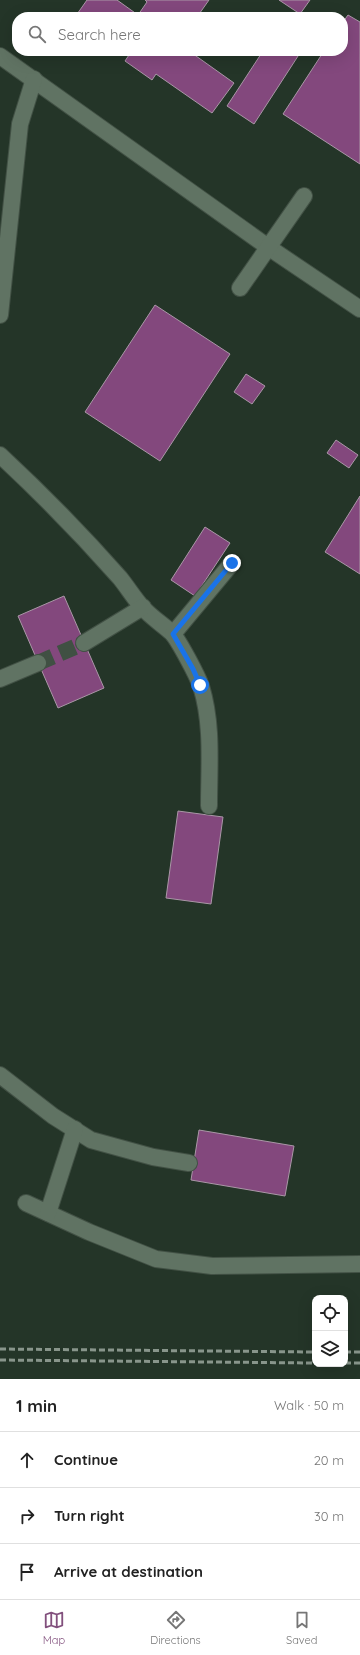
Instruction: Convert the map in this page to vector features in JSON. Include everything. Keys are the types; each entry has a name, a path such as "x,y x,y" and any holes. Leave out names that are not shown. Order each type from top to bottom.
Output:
{"street":[{"path":"0,56 268,247 360,309"},
{"path":"0,315 20,124 34,79"},
{"path":"240,288 304,196"},
{"path":"0,455 34,486 121,580 143,608 173,634 193,669 200,685 208,714 210,738 209,806"},
{"path":"173,634 232,563"},
{"path":"84,643 143,608"},
{"path":"0,679 38,663"},
{"path":"0,1075 53,1116 91,1140 152,1157 189,1163"},
{"path":"48,1213 75,1129"},
{"path":"26,1203 89,1232 156,1259 212,1266 360,1264"}],"building":[{"path":"87,0 117,0 134,12 79,12"},
{"path":"145,0 209,0 201,12 140,12 147,2"},
{"path":"279,0 310,0 301,12 297,12"},
{"path":"348,15 360,22 360,164 283,114 321,56 348,56"},
{"path":"128,56 196,56 234,83 212,113 156,74 152,80 125,61"},
{"path":"260,56 298,56 254,124 227,106"},
{"path":"155,305 230,354 160,461 85,412"},
{"path":"246,374 265,386 252,404 234,392"},
{"path":"336,440 358,455 349,468 327,453"},
{"path":"360,496 360,574 325,552"},
{"path":"205,527 230,543 195,596 171,580"},
{"path":"64,596 104,688 58,708 18,616"},
{"path":"178,811 223,817 211,904 166,898"},
{"path":"199,1130 294,1146 285,1196 191,1180"}],"tunnel":[{"path":"38,663 84,643"}],"railway":[{"path":"0,1349 312,1352"},
{"path":"348,1352 360,1352"},
{"path":"0,1360 312,1363"},
{"path":"348,1363 360,1363"}],"route":[{"path":"200,685 193,669 173,634 232,563"}]}
